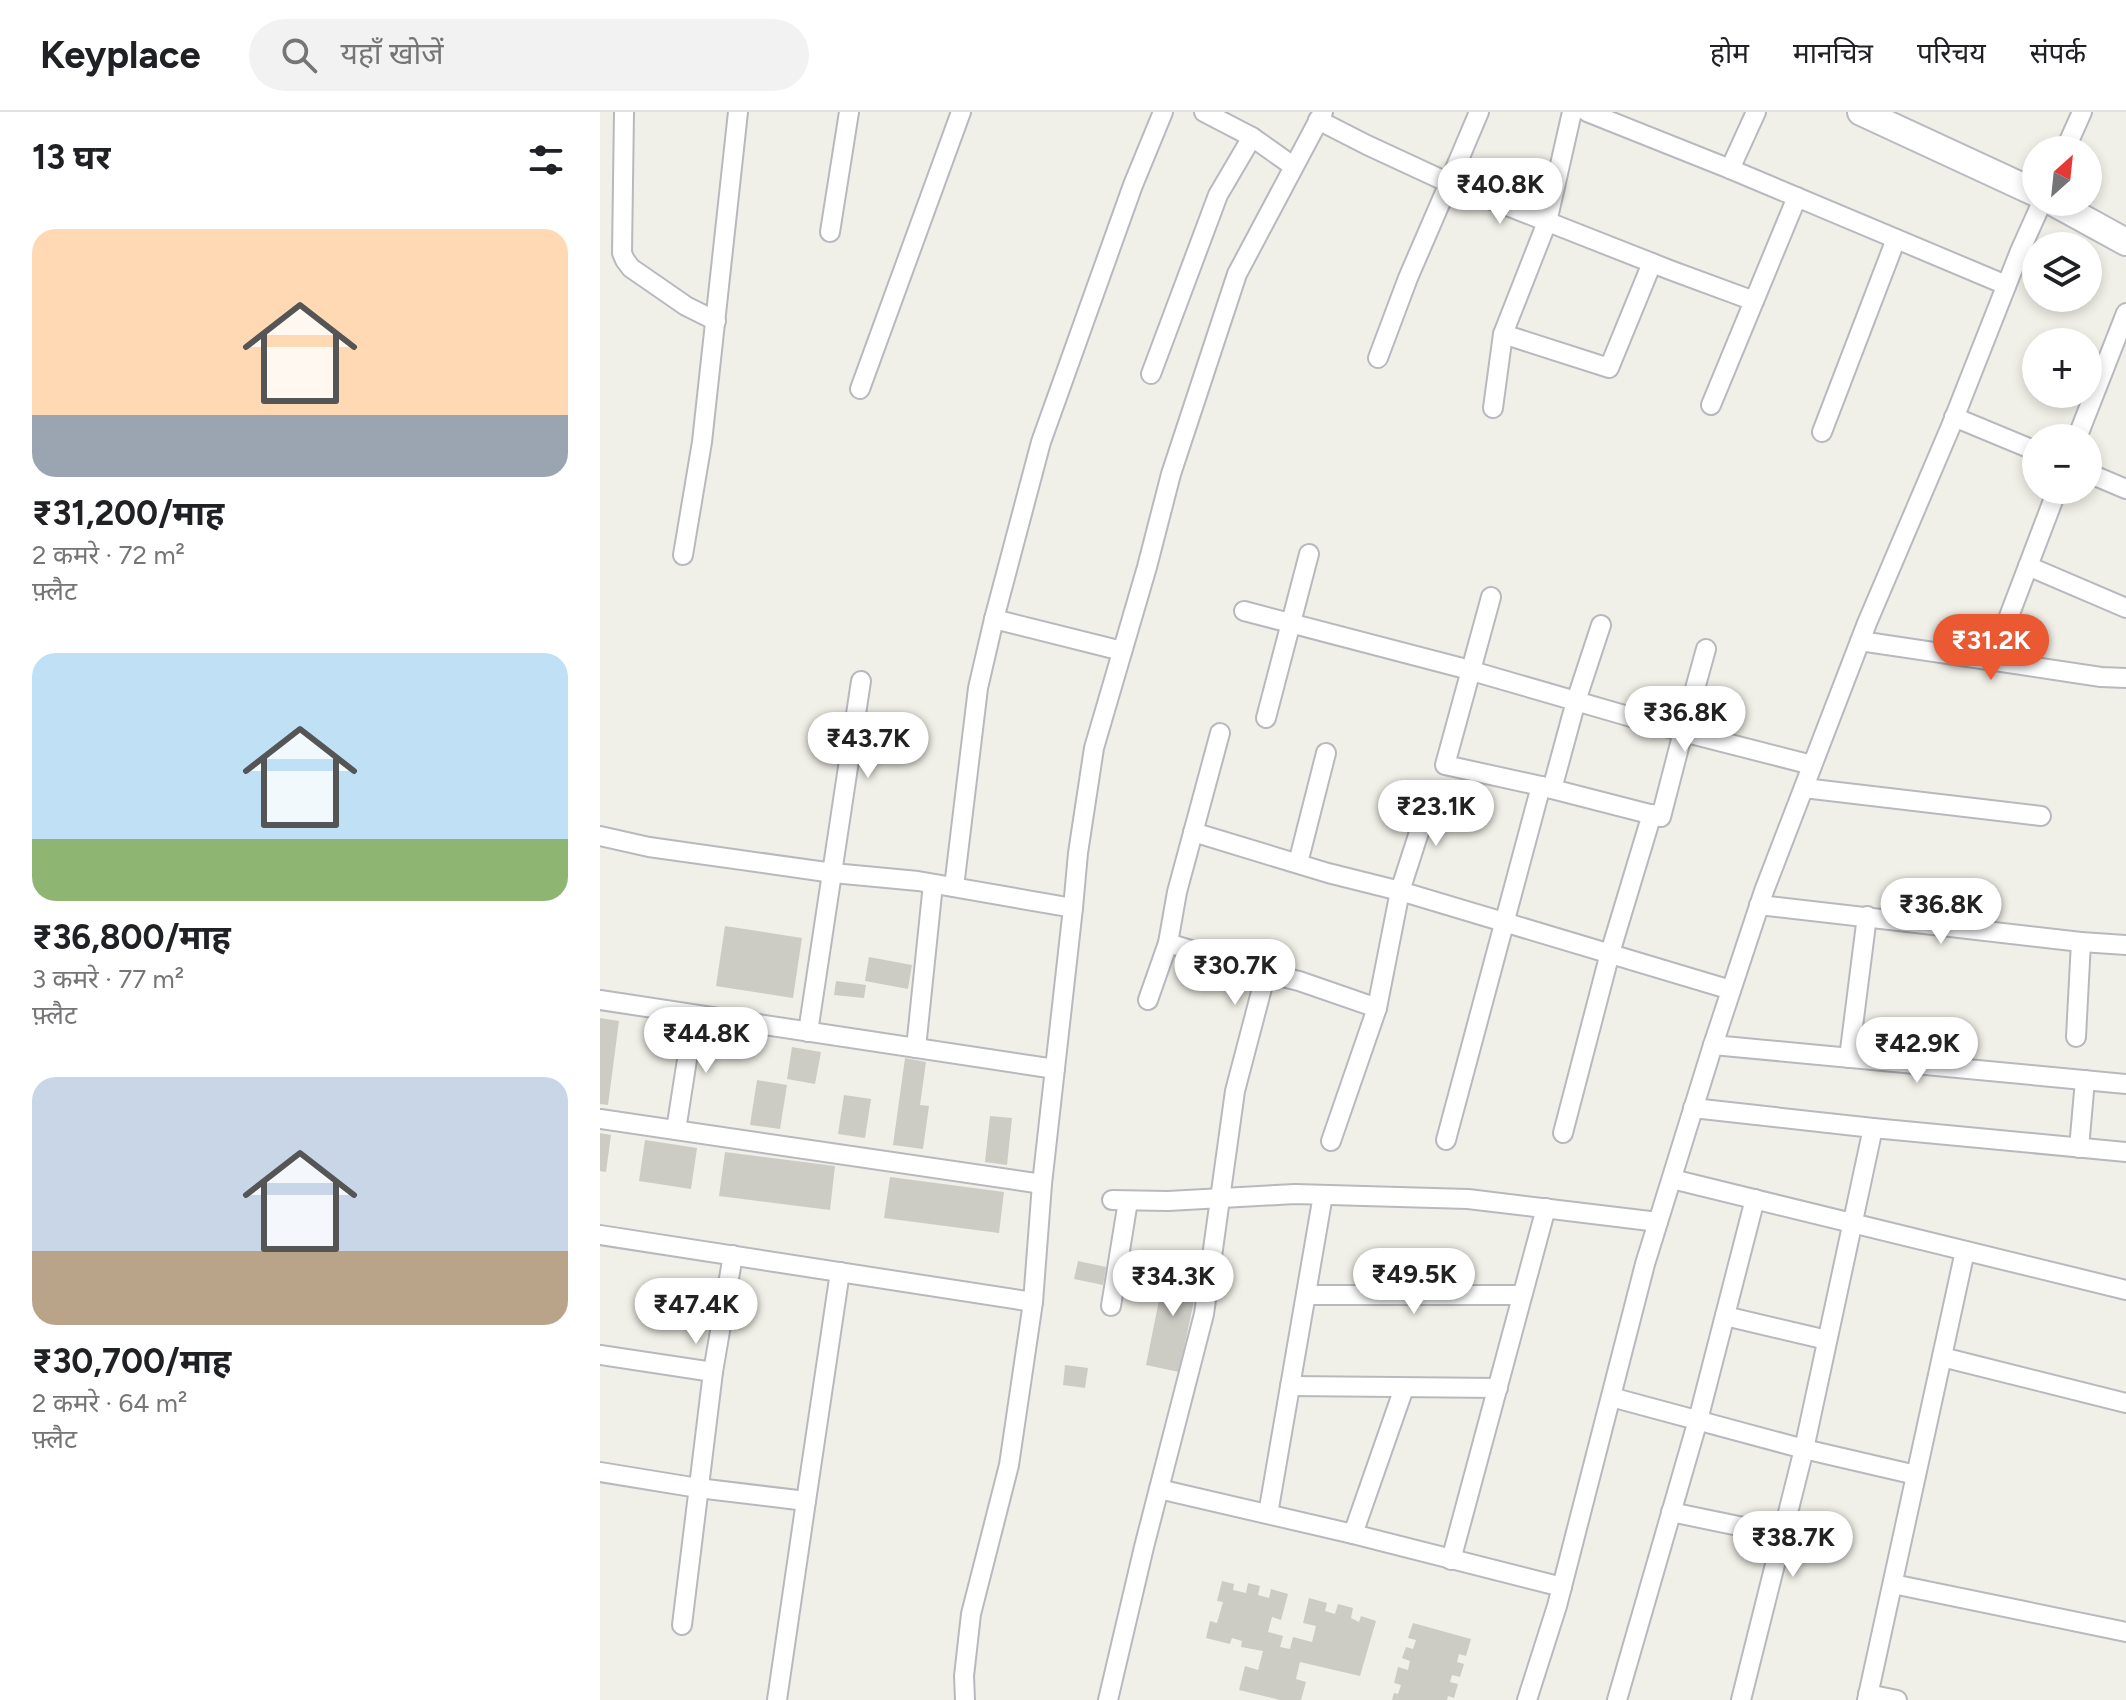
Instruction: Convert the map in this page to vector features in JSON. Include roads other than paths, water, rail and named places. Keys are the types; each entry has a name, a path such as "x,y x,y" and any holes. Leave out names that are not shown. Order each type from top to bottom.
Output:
{"main road":[{"path":"1861,112 2022,187"},
{"path":"1900,112 2022,169"},
{"path":"2102,211 2126,224"},
{"path":"2079,216 2126,242"}],"street":[{"path":"624,112 622,253 625,260 631,268 686,306 716,321"},
{"path":"683,555 702,442 738,112"},
{"path":"830,232 849,112"},
{"path":"860,389 961,112"},
{"path":"954,887 978,688 1041,442 1133,185 1163,112"},
{"path":"1204,112 1252,137 1293,166"},
{"path":"1378,358 1408,278 1479,112"},
{"path":"1493,408 1503,334 1547,222 1572,112"},
{"path":"1587,112 2006,285"},
{"path":"1730,169 1756,112"},
{"path":"2071,136 2082,112"},
{"path":"965,1700 964,1676 971,1614 1009,1465 1033,1302 1042,1184 1078,853 1094,748 1171,474 1237,274 1321,116 1449,183 1754,301"},
{"path":"1151,374 1218,195 1252,137"},
{"path":"1711,405 1797,197"},
{"path":"1527,1700 1562,1587 1645,1264 1759,905 1860,641 2036,216"},
{"path":"1822,432 1896,239"},
{"path":"1503,334 1609,368 1652,263"},
{"path":"2082,424 2126,313"},
{"path":"2107,361 2126,368"},
{"path":"1954,417 2022,445"},
{"path":"2102,479 2126,489"},
{"path":"1992,661 2052,504"},
{"path":"1266,718 1309,554"},
{"path":"2028,566 2126,608"},
{"path":"1491,597 1445,765 1661,817 1706,649"},
{"path":"1244,611 1812,765"},
{"path":"994,619 1122,651"},
{"path":"1446,1140 1504,922 1601,625"},
{"path":"1860,641 2101,677 2126,678"},
{"path":"808,1032 861,681"},
{"path":"1148,1000 1168,943 1177,892 1220,733"},
{"path":"1298,863 1326,753"},
{"path":"1804,788 2041,816"},
{"path":"1331,1141 1377,1008 1400,891 1432,792"},
{"path":"1563,1133 1610,953 1652,814"},
{"path":"1193,832 1731,990"},
{"path":"600,836 649,847 954,887 1073,908"},
{"path":"916,1048 933,884"},
{"path":"1759,905 2126,945"},
{"path":"1849,1058 1867,916"},
{"path":"2076,1037 2081,942"},
{"path":"1168,943 1299,981 1377,1008"},
{"path":"1108,1700 1204,1314 1235,1091 1266,973"},
{"path":"600,1000 1055,1069"},
{"path":"676,1130 694,1015"},
{"path":"1713,1045 2126,1084"},
{"path":"2079,1148 2085,1080"},
{"path":"1693,1108 2126,1152"},
{"path":"600,1119 1042,1184"},
{"path":"1741,1700 1804,1449 1873,1128"},
{"path":"1672,1179 2126,1290"},
{"path":"1268,1514 1323,1195"},
{"path":"1111,1306 1120,1200 1323,1195 1468,1199 1658,1222"},
{"path":"1617,1700 1698,1420 1755,1199"},
{"path":"1451,1560 1546,1208"},
{"path":"600,1235 1033,1302"},
{"path":"1897,1700 1868,1697 1965,1251"},
{"path":"682,1625 713,1372 733,1255"},
{"path":"777,1700 840,1272"},
{"path":"1306,1295 1522,1295"},
{"path":"1725,1316 1827,1340"},
{"path":"600,1355 713,1372"},
{"path":"1942,1357 2126,1403"},
{"path":"1290,1386 1498,1388"},
{"path":"1353,1534 1404,1388"},
{"path":"1611,1397 1804,1449 1916,1475"},
{"path":"600,1472 806,1501"},
{"path":"1159,1489 1562,1587"},
{"path":"1671,1512 1782,1535"},
{"path":"1893,1584 2126,1632"}]}
